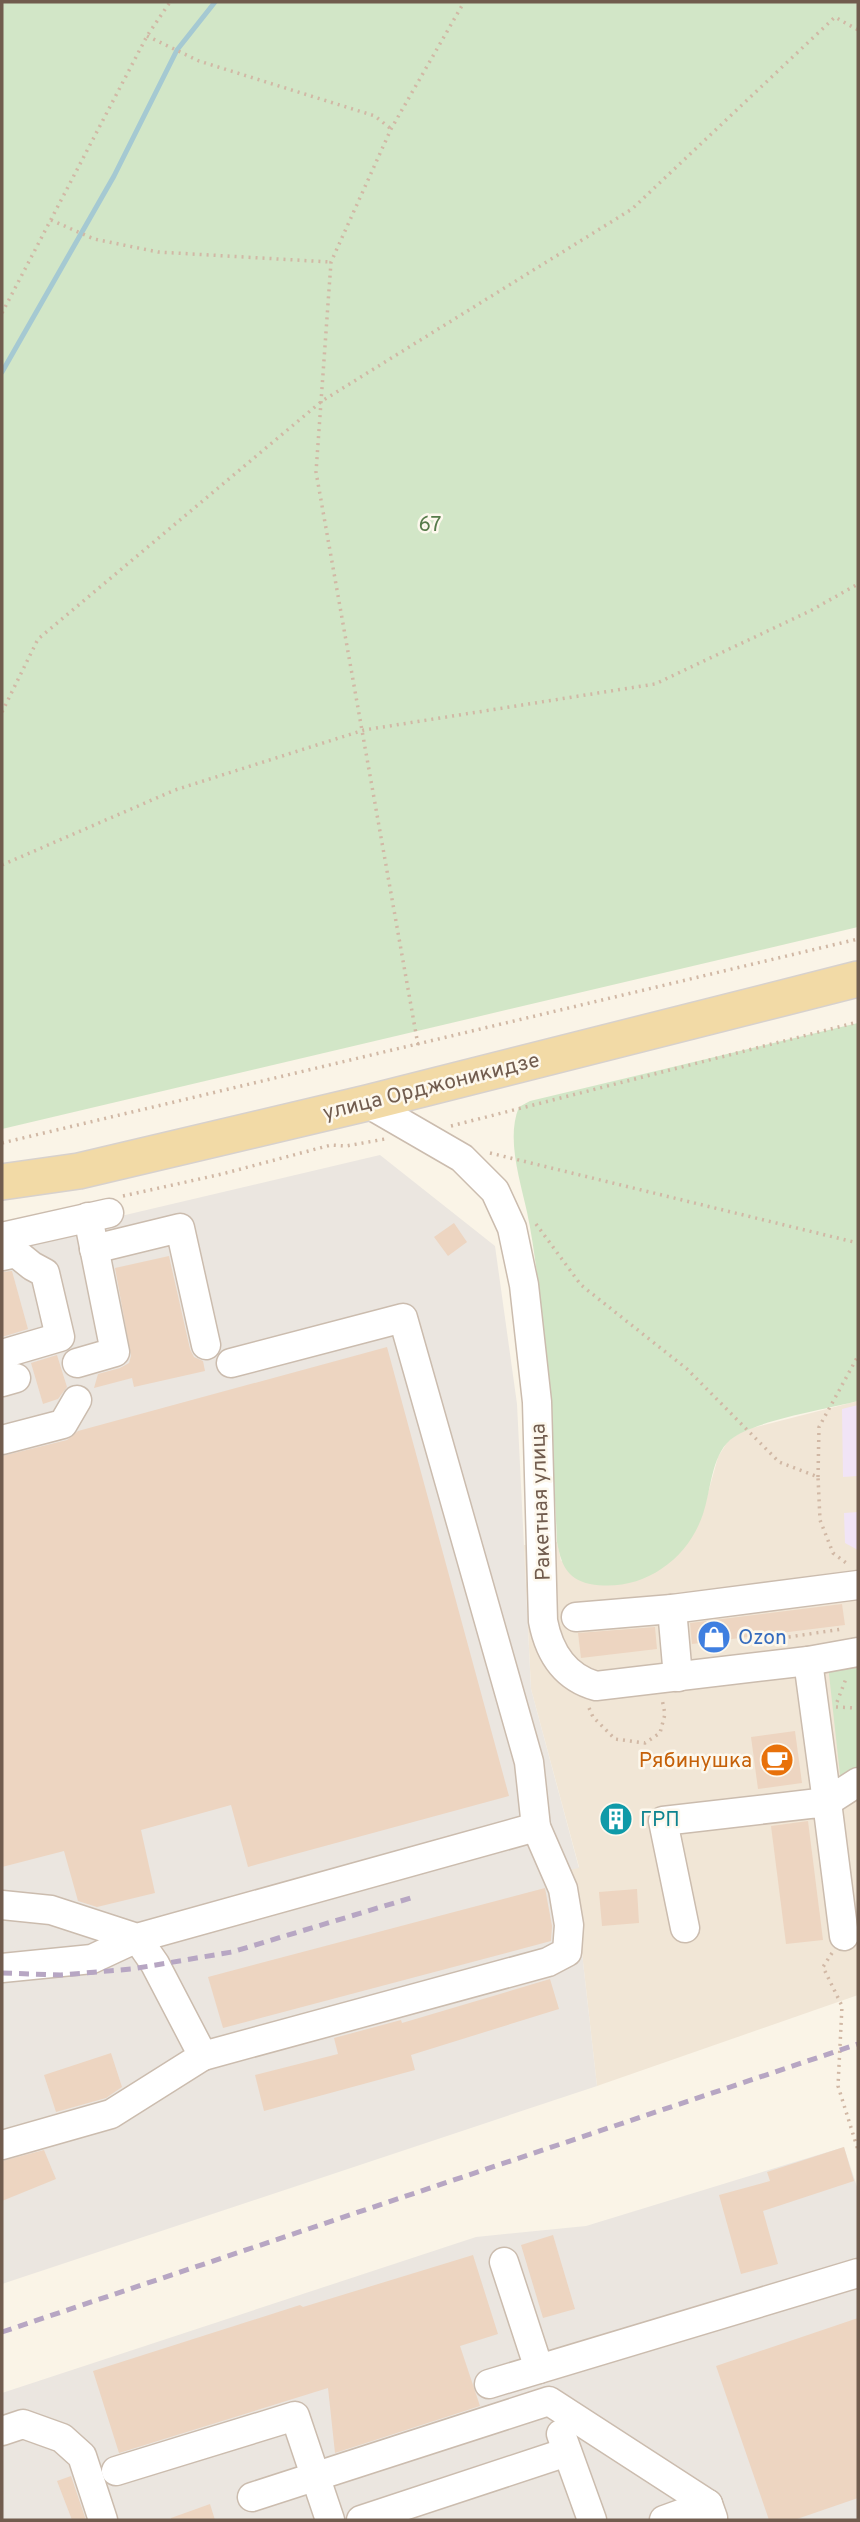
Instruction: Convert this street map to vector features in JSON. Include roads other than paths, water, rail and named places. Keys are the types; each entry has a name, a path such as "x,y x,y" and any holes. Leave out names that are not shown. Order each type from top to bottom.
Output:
{"main road":[{"name":"улица Орджоникидзе","path":"2,1182 79,1171 367,1103 858,979"}],"street":[{"name":"Ракетная улица","path":"367,1103 462,1158 495,1191 512,1228 524,1285 537,1402 543,1621 546,1637 560,1663 581,1682 596,1686 668,1678"},
{"path":"2,1237 106,1209 94,1249 115,1352 77,1363"},
{"path":"94,1249 180,1228 206,1345"},
{"path":"2,1256 16,1253 45,1273 60,1337 6,1371"},
{"path":"2,2146 111,2114 202,2056 548,1962 566,1952 569,1925 563,1889 536,1827 529,1762 403,1318 231,1363"},
{"path":"2,1440 63,1424 77,1400"},
{"path":"576,1617 672,1609 855,1582"},
{"path":"672,1609 668,1678 808,1661 852,1649"},
{"path":"808,1661 844,1936"},
{"path":"685,1928 663,1821 827,1802 858,1782"},
{"path":"2,1968 92,1959 137,1938 536,1827"},
{"path":"2,1905 51,1909 137,1938 155,1964 202,2056"},
{"path":"504,2262 538,2369"},
{"path":"489,2384 858,2273"},
{"path":"549,2401 592,2520"},
{"path":"252,2497 549,2401"},
{"path":"549,2401 711,2512"},
{"path":"116,2471 295,2416 330,2520"},
{"path":"2,2431 23,2424 62,2438 82,2456 103,2520"},
{"path":"361,2520 567,2452"},
{"path":"664,2520 711,2512"}],"waterway":[{"path":"2,372 114,176 177,50 215,2"}],"railway":[{"path":"2,1973 61,1975 132,1969 232,1952 414,1897"},
{"path":"2,2332 858,2044"}],"place":[{"name":"Ozon","path":"714,1637"},
{"name":"Рябинушка","path":"777,1760"},
{"name":"ГРП","path":"616,1819"}],"park label":[{"name":"67","path":"430,524"}]}
